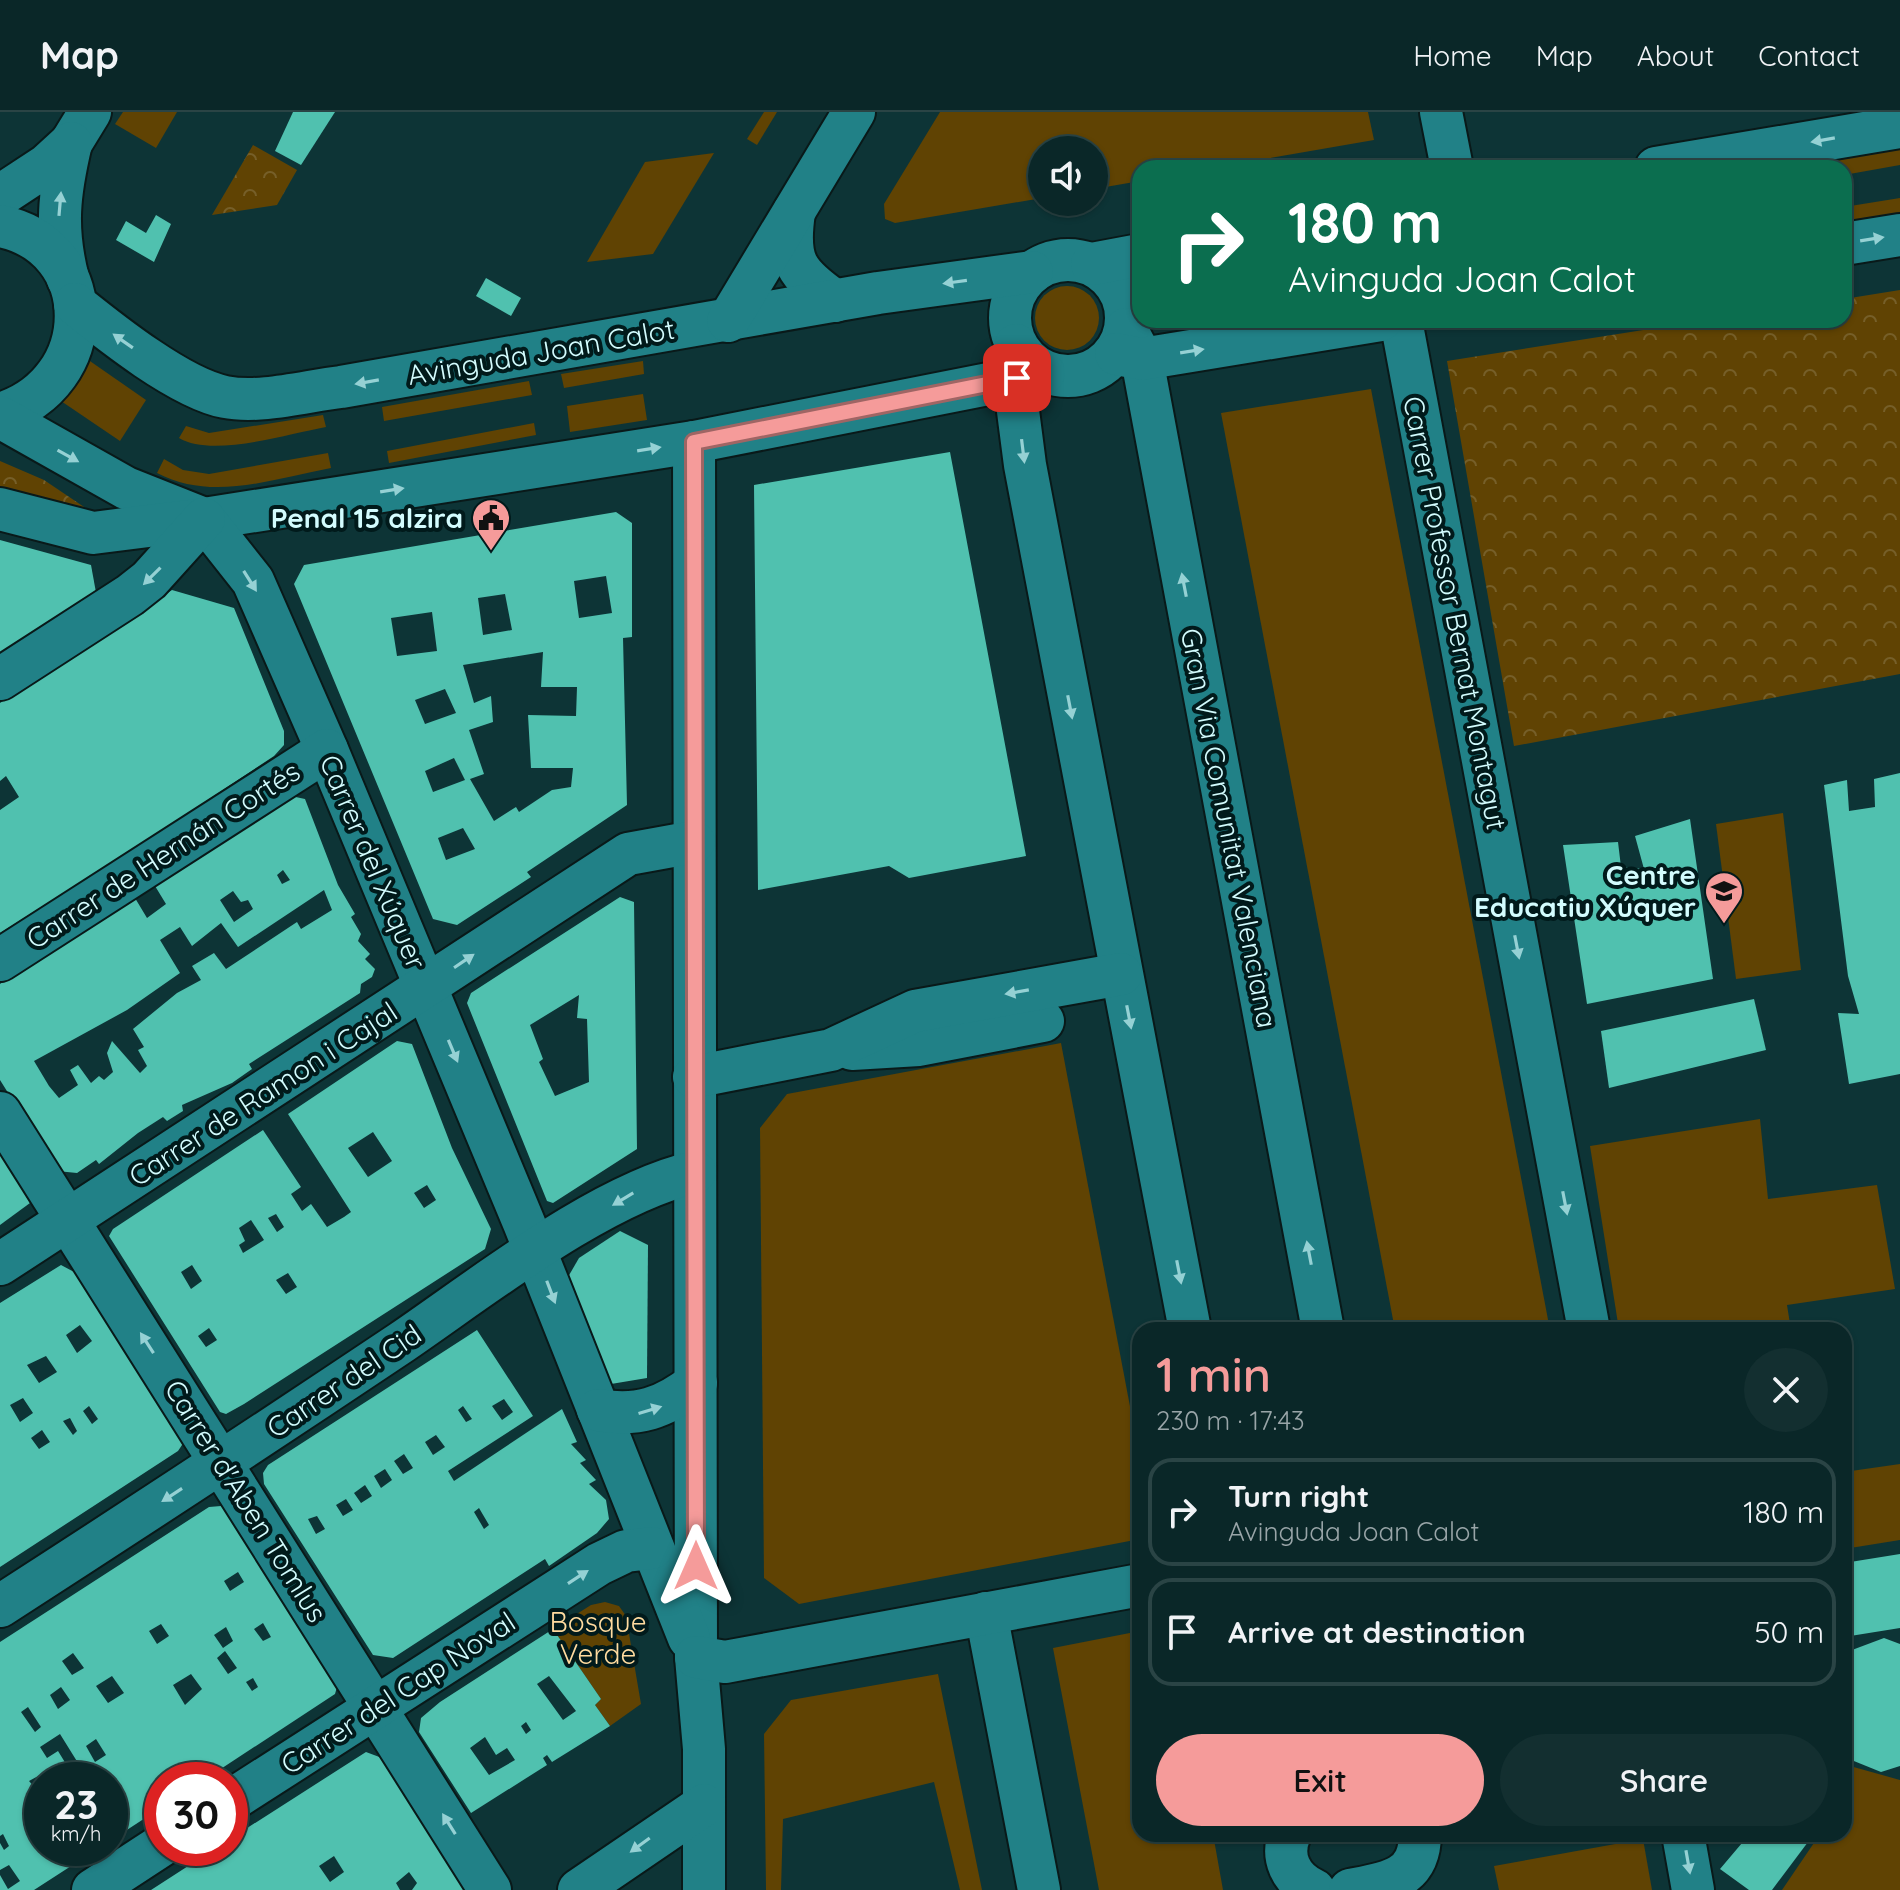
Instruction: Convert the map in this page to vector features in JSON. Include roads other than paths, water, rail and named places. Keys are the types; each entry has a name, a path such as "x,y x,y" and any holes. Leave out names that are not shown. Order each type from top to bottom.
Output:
{"street":[{"path":"728,321 854,112"},
{"path":"1441,112 1450,160"},
{"path":"1704,160 1900,127"},
{"path":"0,196 81,128"},
{"path":"0,416 36,398 59,375 73,346 72,292 58,241 63,177 81,128"},
{"path":"794,210 792,260 806,281 835,301"},
{"name":"Avinguda Joan Calot","path":"0,226 34,240 54,258 72,292 130,347 188,381 226,397 341,387 835,301 1032,272"},
{"path":"1852,243 1900,235"},
{"path":"1132,256 1092,264 1061,259 1032,272 1019,287 1011,306 1010,326 1026,366 1025,465 1188,1322"},
{"path":"1092,264 1108,275 1120,290 1126,309 1128,347"},
{"path":"0,509 93,533 204,519 694,442 1026,366 1084,374 1128,347 1306,328"},
{"name":"Carrer Professor Bernat Montagut","path":"1402,328 1588,1322"},
{"name":"Gran Via Comunitat Valenciana","path":"1128,347 1321,1322"},
{"path":"0,416 126,488 204,519"},
{"path":"694,442 696,1657 704,1749 704,1890"},
{"path":"0,679 130,595 149,580 204,519"},
{"name":"Carrer del Xúquer","path":"204,519 253,581 327,750 535,1252 696,1657"},
{"name":"Carrer de Hernán Cortés","path":"0,960 327,750"},
{"name":"Carrer de Ramon i Cajal","path":"0,1264 628,854 694,842"},
{"path":"831,1050 915,1011 1121,974"},
{"path":"694,1077 831,1050 919,1045 1043,1021"},
{"name":"Carrer d'Aben Tomlus","path":"0,1113 223,1462 490,1890"},
{"name":"Carrer del Cid","path":"0,1606 223,1462 535,1252 645,1186 695,1172"},
{"path":"598,1410 622,1415 646,1412 678,1397 696,1383"},
{"name":"Carrer del Cap Noval","path":"248,1789 599,1564 626,1551 652,1548"},
{"path":"696,1657 725,1662 1132,1586"},
{"path":"986,1613 1039,1890"},
{"path":"579,1890 704,1805"},
{"path":"1350,1890 1399,1878 1418,1856 1421,1842"},
{"path":"1423,1842 1429,1890"},
{"path":"1684,1842 1693,1890"},
{"path":"93,1890 144,1857"}],"place":[{"name":"Penal 15 alzira","path":"491,552"},
{"name":"Centre Educatiu Xúquer","path":"1724,925"}],"park label":[{"name":"Bosque Verde","path":"598,1638"}]}
